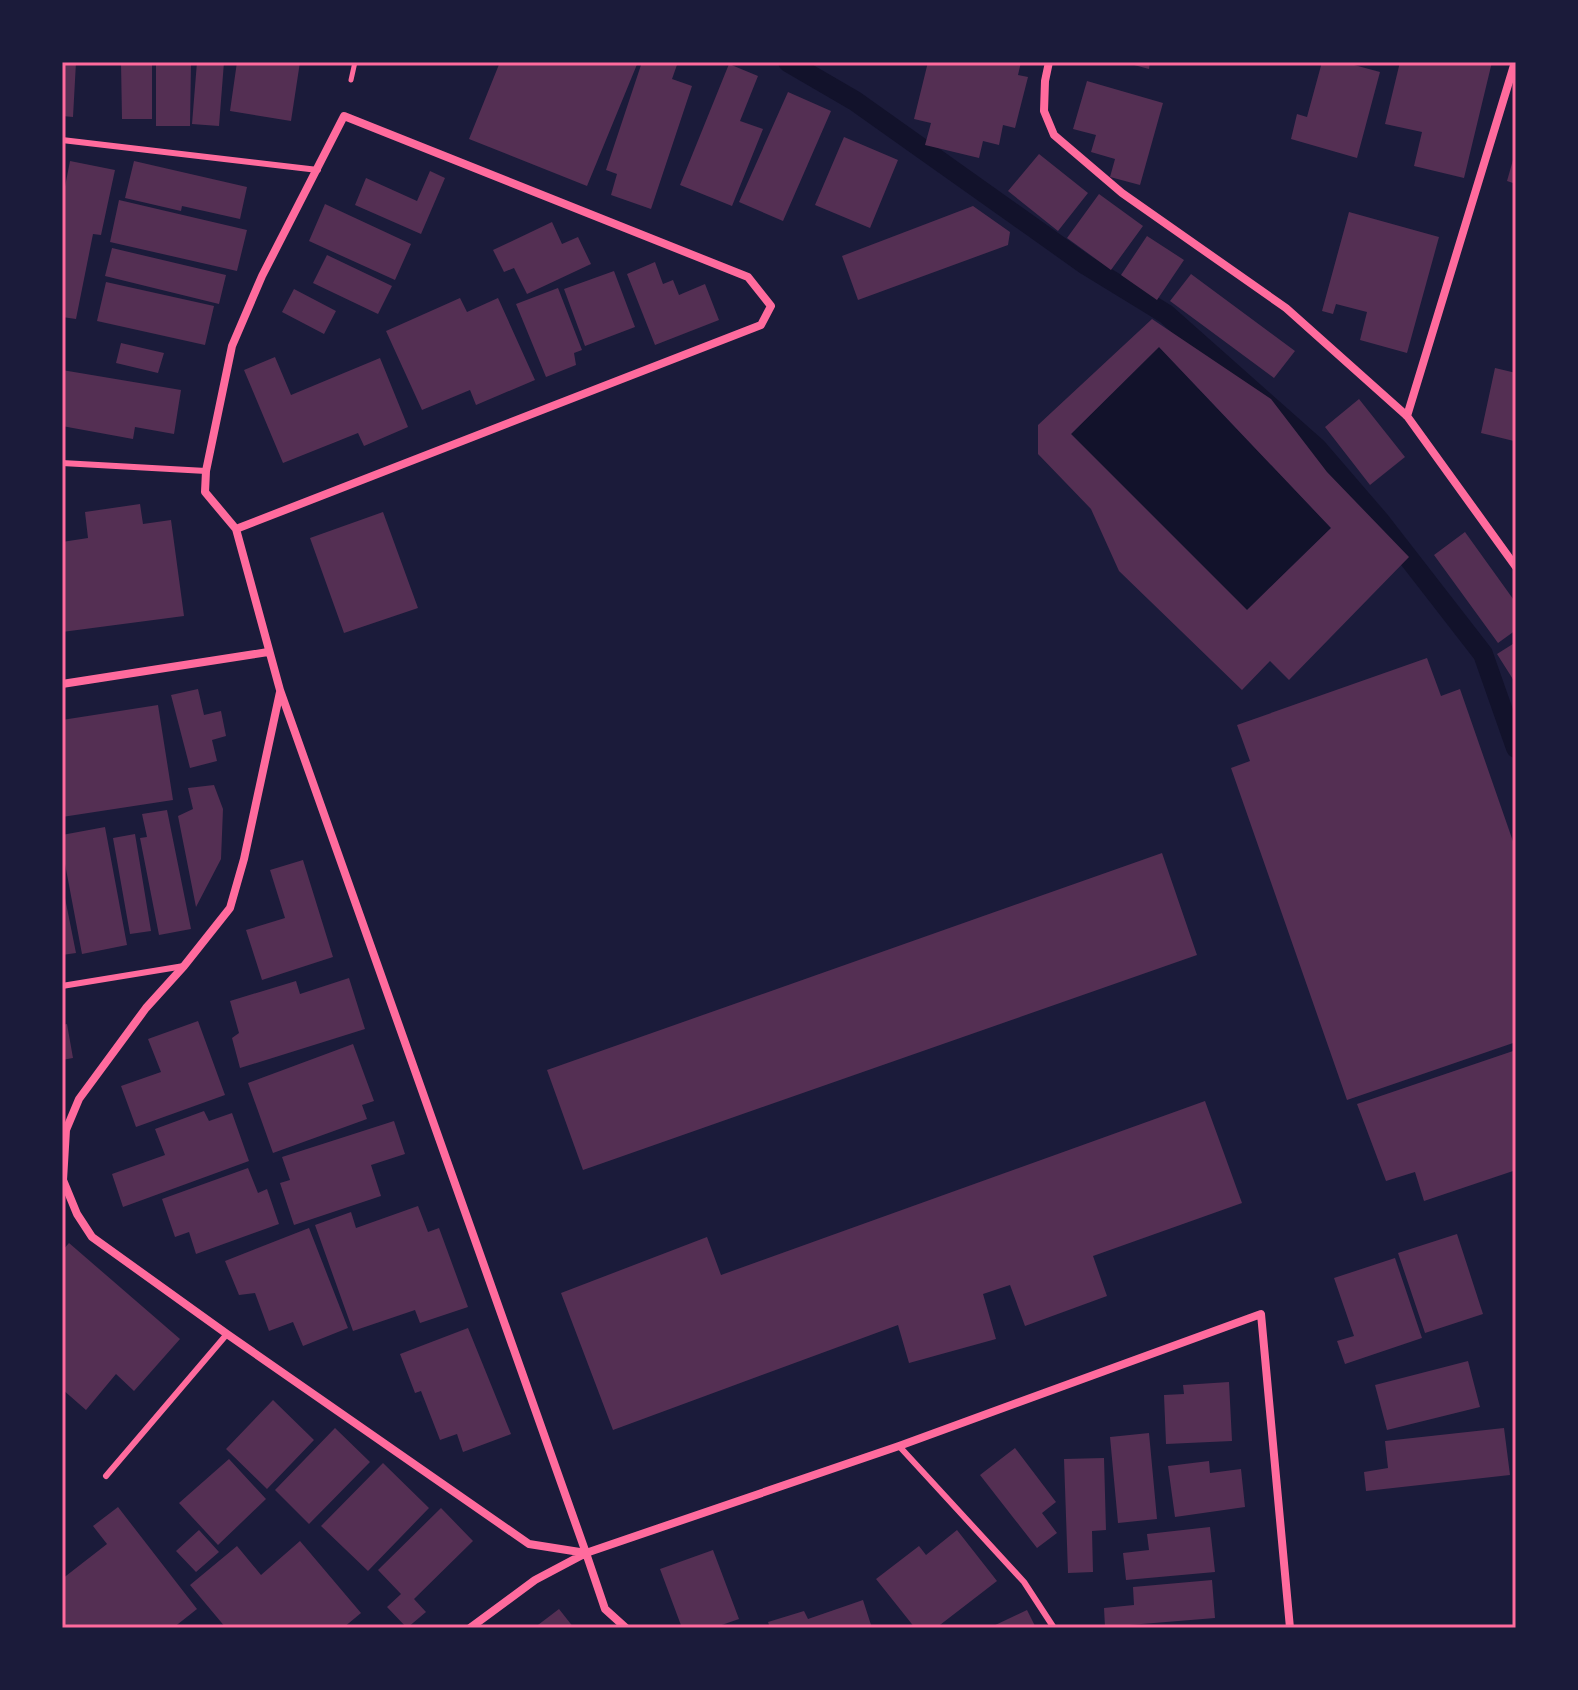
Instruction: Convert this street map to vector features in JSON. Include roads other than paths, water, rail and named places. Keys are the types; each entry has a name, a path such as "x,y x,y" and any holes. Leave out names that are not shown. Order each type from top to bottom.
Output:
{"street":[{"path":"1049,62 1044,111 1054,135 1122,193 1286,308 1407,416 1516,567"},
{"path":"1407,416 1515,62"},
{"path":"236,529 761,325 771,306 748,277 344,116 262,276 232,346 206,471 205,492 236,529 280,690 605,1609 626,1628"},
{"path":"62,684 268,652"},
{"path":"280,690 244,859 230,908 146,1008 79,1099 66,1130 63,1180 77,1214 92,1237 227,1334 529,1544 586,1553"},
{"path":"470,1628 535,1580 586,1553 899,1446 1261,1314 1290,1628"}],"lane":[{"path":"62,140 318,170"},
{"path":"62,463 206,471"},
{"path":"62,986 184,966"},
{"path":"106,1476 227,1334"},
{"path":"899,1446 1024,1582 1054,1628"}],"waterway":[{"path":"788,62 855,101 1086,265 1166,314 1317,448 1379,520 1483,654 1516,748"}]}
